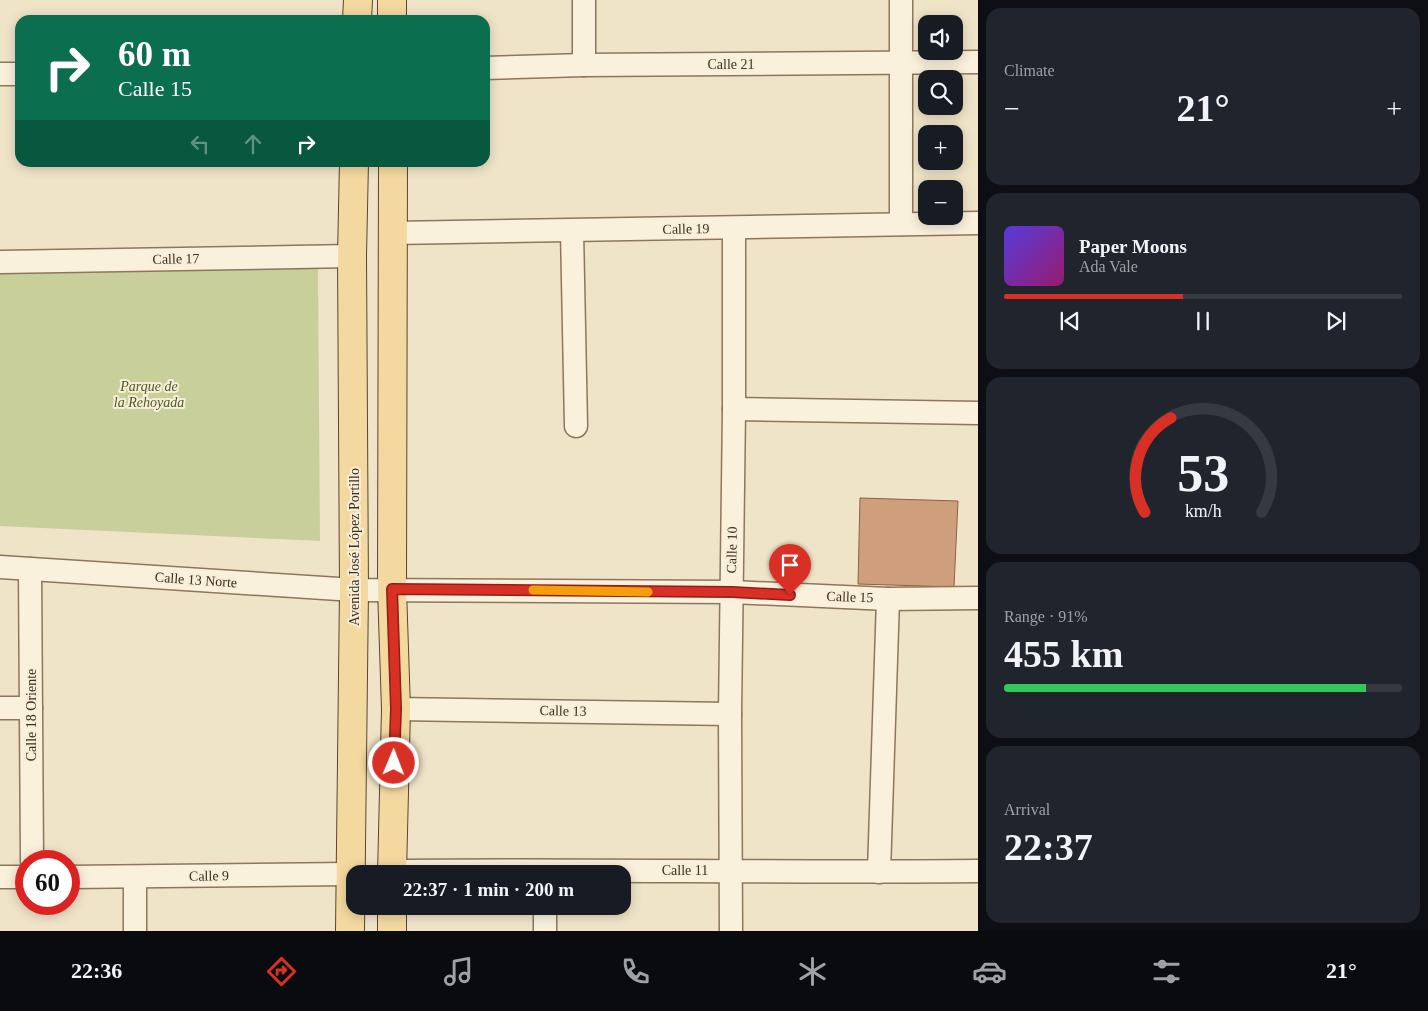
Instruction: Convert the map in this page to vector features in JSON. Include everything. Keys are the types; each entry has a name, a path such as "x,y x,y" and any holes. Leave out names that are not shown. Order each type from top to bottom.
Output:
{"main road":[{"path":"357,15 358,0"},
{"path":"392,0 392,15"},
{"name":"Avenida José López Portillo","path":"350,865 354,590 352,256 354,167"},
{"path":"392,865 396,709 392,589 393,167"},
{"name":"Avenida José López Portillo","path":"350,915 350,931"},
{"path":"392,915 392,931"}],"street":[{"path":"584,0 584,65"},
{"path":"901,0 901,224"},
{"name":"Calle 21","path":"490,68 584,65 978,62"},
{"path":"0,74 15,74"},
{"name":"Calle 19","path":"394,233 734,229 978,223"},
{"name":"Calle 10","path":"731,931 730,714 734,229"},
{"path":"572,230 576,426"},
{"name":"Calle 17","path":"0,262 352,256"},
{"path":"734,409 978,412"},
{"name":"Calle 13 Norte","path":"0,567 354,590 392,589"},
{"name":"Calle 18 Oriente","path":"30,569 32,850"},
{"name":"Calle 15","path":"392,589 732,592 888,599 978,598"},
{"path":"879,872 888,599"},
{"path":"0,708 31,708"},
{"name":"Calle 13","path":"396,709 730,714"},
{"name":"Calle 11","path":"631,871 978,871"},
{"name":"Calle 9","path":"80,876 346,874"},
{"path":"0,877 15,877"},
{"path":"135,877 135,931"},
{"path":"545,915 545,931"}],"green space":[{"name":"Parque de la Rehoyada","path":"0,250 318,262 320,541 0,526"}],"building":[{"path":"860,498 958,501 954,587 858,584"}],"slow traffic":[{"path":"533,590 648,592"}],"route":[{"path":"394,763 396,709 392,589 732,592 790,595"}]}
